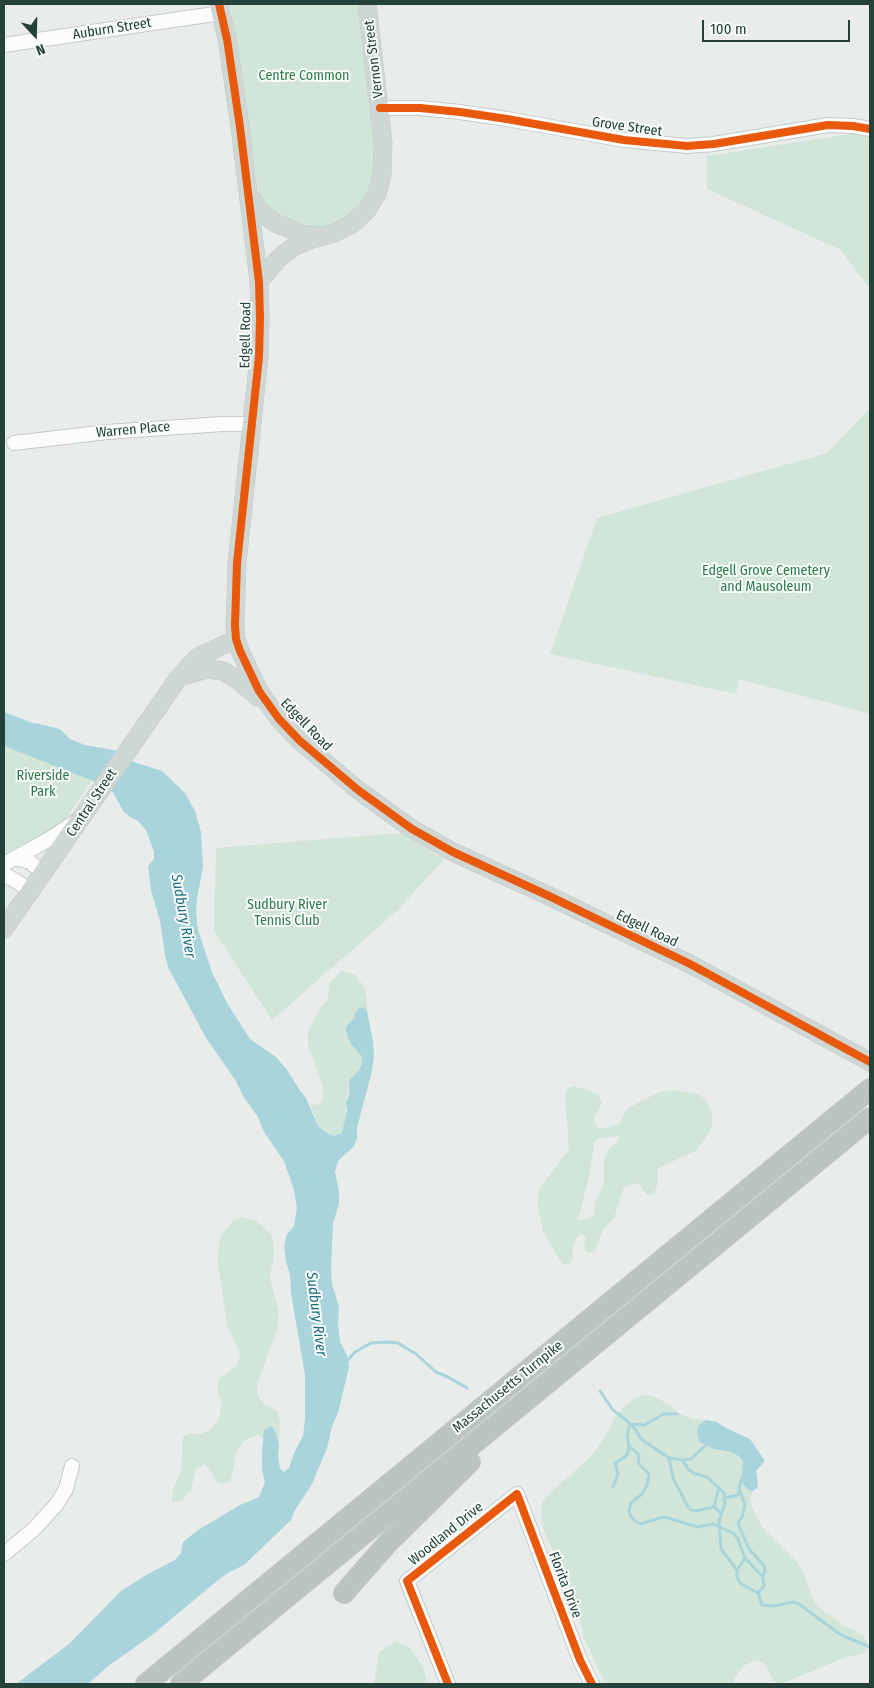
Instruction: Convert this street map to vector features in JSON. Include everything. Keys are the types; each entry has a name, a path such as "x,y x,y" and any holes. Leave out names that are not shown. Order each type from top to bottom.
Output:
{"highway":[{"name":"Massachusetts Turnpike","path":"146,1684 869,1090"},
{"name":"Massachusetts Turnpike","path":"181,1684 870,1118"},
{"path":"344,1593 387,1544 481,1451 599,1340"}],"main road":[{"name":"Vernon Street","path":"259,282 270,267 285,253 303,242 352,224 367,210 377,194 382,175 383,153 380,108 367,4"},
{"name":"Edgell Road","path":"220,8 250,196 259,282 260,339 253,424 237,563 235,599 236,639 251,676 269,706 300,741 335,772 412,829 453,852 684,961 870,1062"},
{"name":"Vernon Street","path":"250,196 260,211 283,228 312,236 324,235"},
{"name":"Central Street","path":"4,930 179,677 198,658 236,639"},
{"path":"179,677 207,669 223,671 238,680 269,706"}],"street":[{"name":"Auburn Street","path":"4,45 220,8"},
{"name":"Grove Street","path":"380,108 420,108 460,112 624,140 687,146 721,143 828,125 870,129"},
{"name":"Warren Place","path":"14,443 107,432 222,424 253,424"},
{"path":"9,862 46,841 83,816"},
{"path":"9,862 19,859 30,862 44,874"},
{"path":"4,874 32,891"},
{"path":"4,1554 34,1529 56,1505 66,1488 72,1466"},
{"name":"Woodland Drive","path":"448,1684 407,1581 517,1494"},
{"name":"Florita Drive","path":"517,1494 580,1660 592,1684"}],"green space":[{"name":"Centre Common","path":"230,4 359,4 376,152 372,187 360,206 345,221 322,227 300,226 271,212 259,195"},
{"path":"858,134 870,138 870,289 841,250 707,189 707,156"},
{"name":"Edgell Grove Cemetery and Mausoleum","path":"870,408 870,714 739,679 736,694 550,654 597,518 827,453"},
{"name":"Riverside Park","path":"4,733 112,751 65,820 51,833 4,861"},
{"name":"Sudbury River Tennis Club","path":"400,833 444,859 399,909 272,1020 214,931 216,848"},
{"path":"341,971 354,974 364,986 367,998 367,1011 364,1007 359,1008 354,1018 346,1027 351,1044 362,1057 362,1064 349,1081 342,1134 334,1136 318,1126 310,1104 316,1105 320,1103 323,1097 323,1088 308,1044 308,1031 327,1000 330,983"},
{"path":"573,1086 597,1094 602,1102 594,1118 596,1126 601,1129 619,1124 627,1109 641,1101 660,1092 673,1090 699,1094 707,1101 712,1114 712,1128 696,1151 658,1168 657,1186 654,1193 649,1196 640,1185 634,1183 624,1187 614,1218 603,1230 595,1251 586,1252 584,1247 586,1236 582,1234 577,1237 572,1249 571,1263 563,1265 543,1232 537,1204 540,1188 569,1149 565,1096 567,1089","holes":["618,1136 618,1141 608,1150 604,1160 604,1181 595,1204 595,1213 592,1217 578,1221 595,1141 599,1138"]},
{"path":"241,1217 256,1221 272,1235 274,1254 270,1278 279,1313 277,1330 257,1384 257,1394 262,1402 277,1411 280,1421 278,1457 280,1469 284,1473 259,1497 265,1482 262,1470 263,1438 257,1435 245,1440 237,1450 231,1479 225,1484 216,1482 212,1472 205,1464 196,1469 191,1490 184,1498 179,1502 172,1501 172,1492 181,1471 183,1437 191,1433 199,1434 209,1431 220,1417 221,1400 217,1391 219,1378 238,1364 240,1353 227,1326 217,1257 221,1236 231,1223"},
{"path":"638,1396 656,1397 680,1414 692,1419 706,1420 700,1424 714,1449 731,1452 743,1461 744,1466 741,1473 748,1490 753,1491 750,1499 752,1507 762,1527 797,1562 805,1576 813,1600 822,1610 845,1626 862,1634 867,1642 867,1648 862,1654 844,1658 783,1683 773,1680 762,1661 755,1661 745,1665 734,1678 733,1684 605,1684 584,1638 575,1597 547,1539 542,1523 542,1502 592,1455 603,1440 615,1417 625,1406"},
{"path":"396,1641 410,1648 422,1665 428,1684 374,1684 379,1652"}],"water":[{"name":"Sudbury River","path":"4,712 30,722 60,729 70,739 85,745 114,750 134,762 162,771 185,793 195,811 201,832 203,867 196,912 198,930 212,972 227,1003 250,1039 276,1057 287,1070 306,1098 318,1126 327,1133 334,1136 342,1133 347,1110 349,1081 362,1064 362,1057 351,1044 346,1032 346,1027 354,1018 359,1008 364,1007 367,1011 373,1041 374,1057 357,1128 357,1139 354,1146 338,1161 335,1172 339,1191 339,1203 333,1224 332,1284 339,1307 340,1342 347,1355 349,1367 327,1448 312,1484 295,1510 291,1520 244,1565 218,1580 152,1635 107,1667 88,1684 16,1684 69,1644 121,1591 175,1560 181,1553 183,1542 198,1530 240,1505 259,1497 265,1482 262,1470 264,1430 271,1426 275,1431 279,1444 278,1457 280,1469 284,1472 289,1468 303,1436 305,1419 305,1375 284,1246 287,1234 294,1226 297,1208 294,1190 284,1161 264,1132 258,1117 243,1096 236,1081 206,1038 168,967 160,921 151,890 148,866 154,859 154,852 146,830 138,821 123,811 108,787 4,746"},
{"path":"706,1420 717,1422 750,1439 765,1461 756,1471 758,1485 753,1491 748,1490 741,1480 743,1461 738,1456 731,1452 714,1449 699,1442 697,1429"}],"waterway":[{"path":"346,1362 355,1352 371,1343 398,1343 416,1354 436,1372 467,1388"},
{"path":"600,1391 613,1410 636,1430 641,1439 669,1458 683,1460 688,1469 693,1473 707,1477 724,1493 725,1504 719,1520 721,1549 737,1570 737,1577 740,1583 758,1593 762,1605 774,1606 793,1602 799,1604 841,1635 870,1647"},
{"path":"613,1487 618,1474 615,1463 626,1456 628,1452 627,1436 630,1424 644,1425 664,1414 677,1414"},
{"path":"629,1446 638,1454 639,1464 649,1474 643,1493 631,1503 630,1515 635,1521 641,1524 663,1517 697,1527 713,1524 733,1533 738,1539 745,1558 763,1577 764,1586 758,1593"},
{"path":"683,1460 691,1459 705,1446"},
{"path":"669,1458 673,1478 688,1507 696,1511 714,1507 721,1513"},
{"path":"725,1498 738,1495 741,1480"},
{"path":"714,1507 719,1487"},
{"path":"740,1491 745,1504 742,1517 738,1523 749,1549 764,1566 763,1577"},
{"path":"737,1570 745,1558"}],"cycle path":[{"path":"219,4 227,39 240,127 259,282 259,357 237,563 235,625 236,639 240,651 259,691 279,719 300,741 358,790 412,829 453,852 690,964 870,1062"},
{"path":"380,108 420,108 460,112 624,140 687,146 714,144 828,125 870,129"},
{"path":"448,1684 407,1581 517,1494 580,1660 592,1684"}]}
